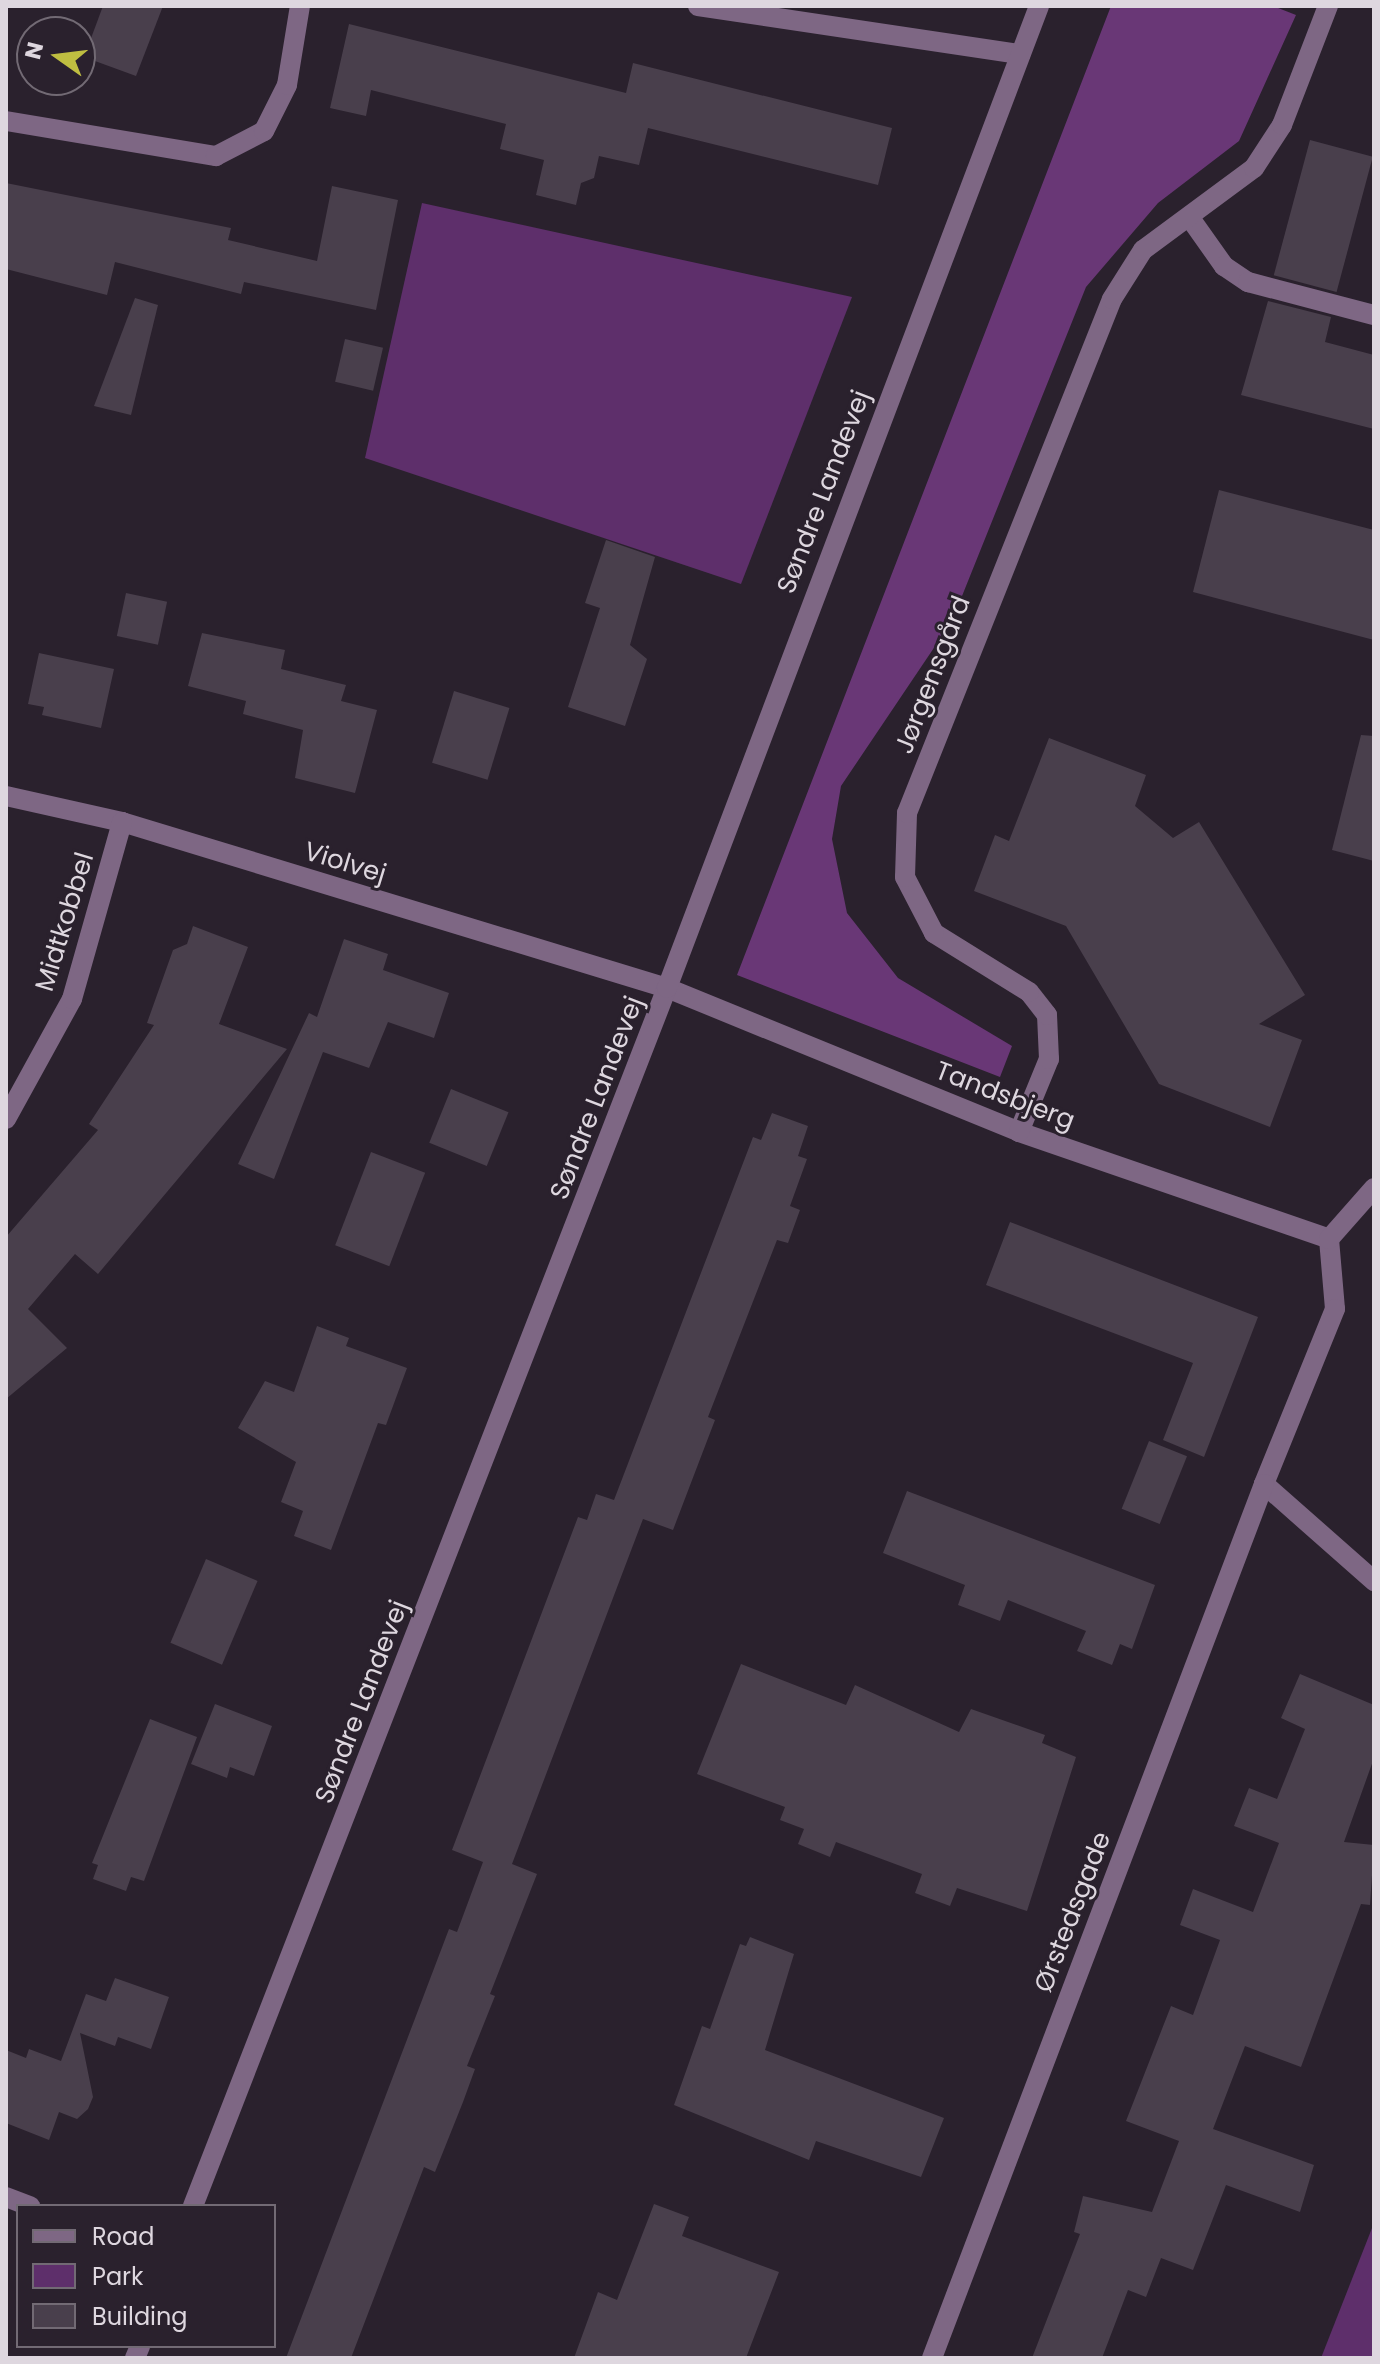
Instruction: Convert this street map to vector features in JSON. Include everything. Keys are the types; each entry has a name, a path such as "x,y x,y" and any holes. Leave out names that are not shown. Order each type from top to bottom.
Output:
{"street":[{"path":"6,121 216,156 264,131 287,85 300,6"},
{"path":"698,6 1020,54"},
{"name":"Søndre Landevej","path":"194,2204 667,988 1039,6"},
{"name":"Jørgensgård","path":"1019,1132 1049,1059 1047,1015 1029,992 934,933 905,877 907,813 1112,299 1143,250 1254,168 1282,125 1328,6"},
{"path":"1190,218 1224,266 1248,282 1374,315"},
{"name":"Violvej","path":"6,796 122,822 667,988"},
{"name":"Midtkobbel","path":"6,1119 72,999 122,822"},
{"name":"Tandsbjerg","path":"667,988 1019,1132 1329,1239"},
{"path":"1374,1188 1329,1239 1335,1309 1264,1484 1288,1509 1374,1581"},
{"name":"Ørstedsgade","path":"932,2358 1264,1484"}],"green space":[{"path":"422,203 852,297 741,584 365,458"},
{"path":"1374,2223 1374,2358 1321,2358"}],"shaded area":[{"path":"1111,6 1273,6 1296,15 1239,141 1158,203 1086,287 952,621 841,786 832,839 847,913 898,978 1012,1046 1000,1077 737,975"}],"building":[{"path":"103,6 163,6 136,76 96,61 96,25"},
{"path":"349,24 626,93 633,63 892,128 878,185 648,128 639,165 599,156 594,178 581,183 576,205 536,195 544,160 500,149 506,124 371,90 366,116 330,108"},
{"path":"1310,140 1373,157 1337,292 1274,275"},
{"path":"6,183 231,228 228,240 317,261 332,186 398,200 376,310 244,282 241,294 115,262 107,295 6,269"},
{"path":"135,298 158,305 131,415 94,406"},
{"path":"1268,301 1331,317 1325,342 1374,355 1374,429 1241,395"},
{"path":"345,339 383,348 373,391 335,382"},
{"path":"1219,490 1374,530 1374,640 1193,592"},
{"path":"606,540 655,557 630,645 647,659 625,726 568,707 600,608 585,603"},
{"path":"126,593 167,602 158,645 117,636"},
{"path":"202,633 285,650 281,669 346,685 341,701 377,710 355,793 295,778 303,730 243,714 246,701 188,686"},
{"path":"39,653 114,669 101,728 42,715 44,707 28,704"},
{"path":"454,691 509,708 488,780 432,763"},
{"path":"1361,735 1374,736 1374,861 1332,850"},
{"path":"1049,738 1146,775 1135,806 1173,838 1199,822 1305,995 1259,1024 1302,1040 1270,1127 1159,1084 1066,926 974,891 995,835 1009,841"},
{"path":"193,926 248,947 219,1024 287,1049 98,1274 75,1254 28,1309 67,1348 6,1399 6,1237 98,1130 89,1124 154,1025 147,1023 173,950 187,944"},
{"path":"344,939 388,954 383,970 449,993 434,1038 388,1022 369,1068 323,1052 274,1179 238,1164 309,1013 317,1017"},
{"path":"451,1089 508,1112 487,1166 429,1143"},
{"path":"772,1113 808,1126 798,1156 807,1159 790,1206 800,1210 788,1243 777,1240 708,1417 715,1420 673,1530 643,1519 512,1864 537,1874 490,1994 495,1996 467,2066 475,2069 463,2102 435,2172 424,2167 351,2358 286,2358 449,1929 457,1932 483,1862 452,1850 578,1517 587,1520 596,1494 614,1500 753,1137 761,1140"},
{"path":"371,1152 425,1173 389,1266 335,1245"},
{"path":"1010,1222 1258,1317 1204,1457 1163,1440 1193,1363 986,1285"},
{"path":"317,1326 349,1338 346,1346 407,1368 386,1425 378,1423 331,1550 294,1536 303,1511 281,1502 296,1462 238,1428 265,1381 294,1392"},
{"path":"1149,1441 1187,1456 1160,1524 1122,1509"},
{"path":"907,1491 1155,1585 1132,1649 1120,1644 1112,1665 1077,1651 1086,1631 1008,1600 1000,1621 958,1605 965,1585 883,1553"},
{"path":"206,1559 258,1581 222,1665 170,1643"},
{"path":"741,1664 846,1705 855,1685 959,1732 971,1709 1045,1735 1042,1743 1076,1757 1027,1911 957,1888 950,1906 915,1893 922,1874 836,1842 830,1857 798,1844 804,1829 780,1820 785,1807 697,1774"},
{"path":"1300,1674 1374,1705 1374,1758 1344,1842 1374,1845 1370,1905 1361,1904 1301,2067 1245,2046 1213,2129 1314,2165 1300,2212 1226,2185 1193,2270 1161,2258 1146,2297 1128,2290 1102,2358 1032,2358 1080,2234 1074,2232 1083,2196 1152,2212 1179,2141 1126,2121 1171,2006 1193,2015 1220,1940 1180,1925 1193,1889 1253,1912 1279,1843 1234,1826 1249,1788 1277,1799 1305,1729 1281,1718"},
{"path":"215,1704 272,1726 254,1776 230,1767 227,1778 191,1764"},
{"path":"150,1719 197,1737 144,1881 131,1877 126,1891 93,1879 98,1865 92,1863"},
{"path":"750,1937 794,1954 765,2050 944,2118 921,2177 816,2141 809,2160 674,2105 702,2026 710,2029 740,1944 746,1946"},
{"path":"115,1978 169,1997 151,2049 118,2037 115,2046 80,2033 93,2097 88,2109 77,2119 59,2112 49,2140 6,2123 6,2050 26,2058 29,2049 61,2061 86,1994 106,2001"},
{"path":"654,2204 689,2217 682,2236 779,2272 746,2358 574,2358 598,2292 617,2300"}]}
